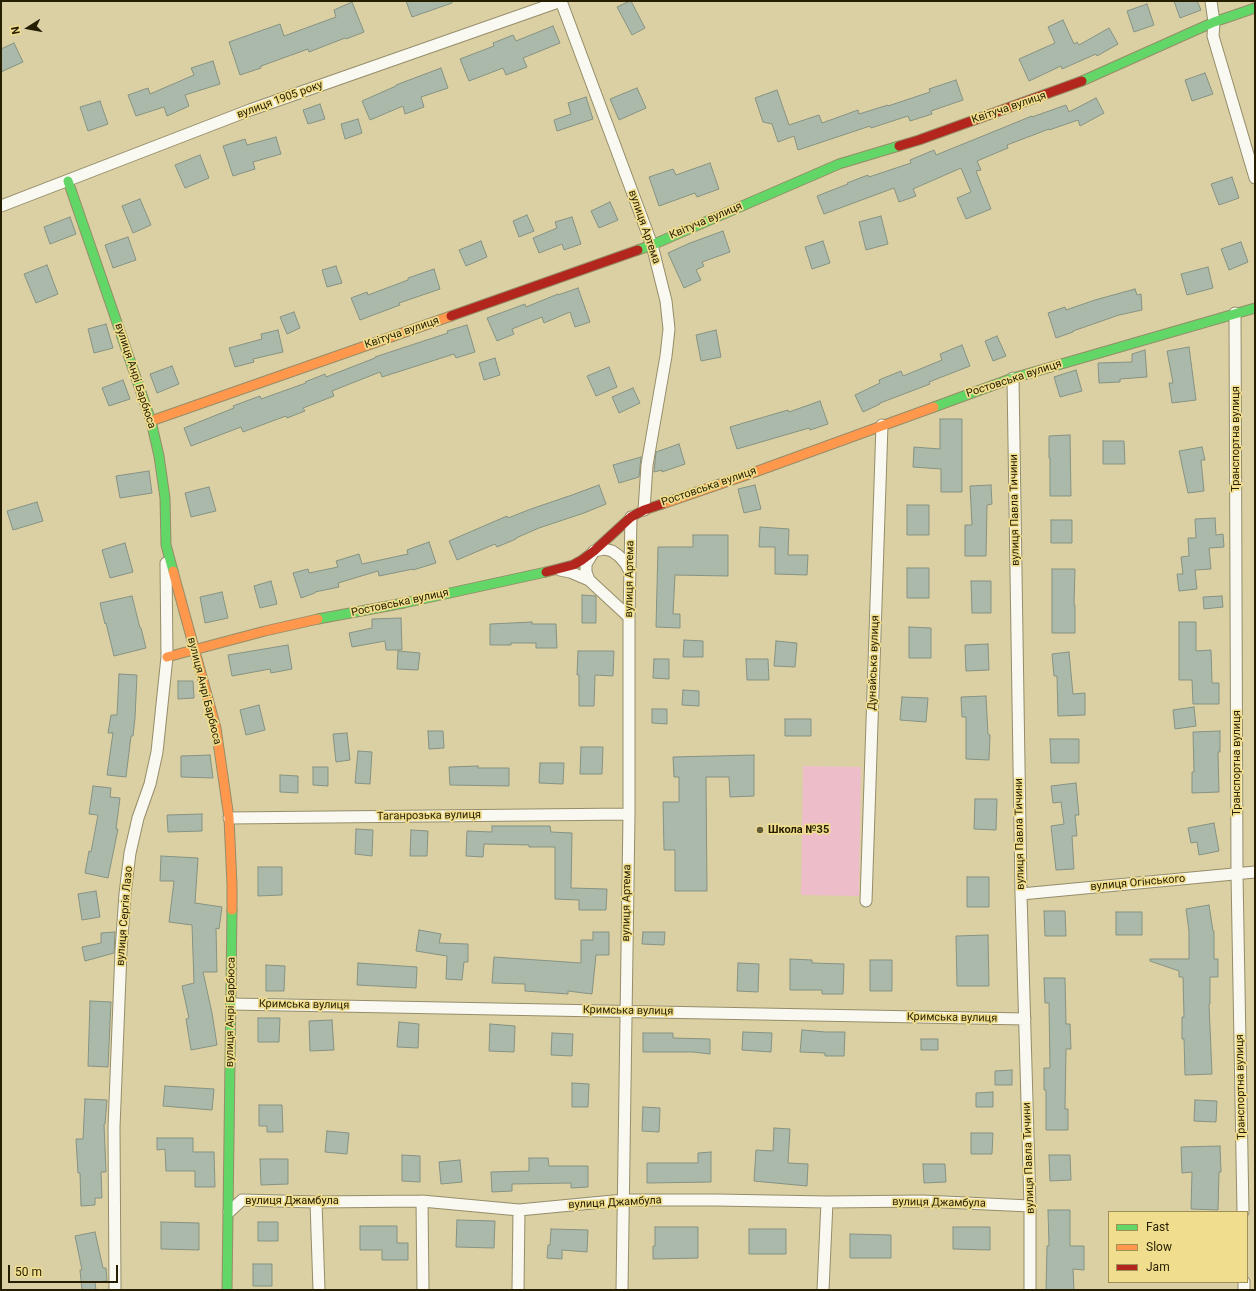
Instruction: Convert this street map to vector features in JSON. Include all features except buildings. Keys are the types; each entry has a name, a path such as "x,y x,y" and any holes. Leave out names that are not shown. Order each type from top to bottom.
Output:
{"street":[{"name":"вулиця 1905 року","path":"1,206 250,110 561,1"},
{"name":"вулиця Артема","path":"561,1 652,245 666,301 669,329 666,356 647,464 644,510"},
{"path":"1211,1 1214,22 1213,36 1255,178"},
{"name":"Квітуча вулиця","path":"151,421 652,245 839,164 919,140 1071,86 1214,22 1255,8"},
{"name":"вулиця Анрі Барбюса","path":"68,181 151,421 159,456 165,498 166,545 216,728 229,818 232,885 232,1004 227,1290"},
{"name":"Ростовська вулиця","path":"167,656 314,620 404,603 558,570 573,565 594,551 631,517 644,510 755,472 1013,378 1255,308"},
{"name":"Транспортна вулиця","path":"1235,313 1237,874 1243,1211"},
{"name":"вулиця Павла Тичини","path":"1013,378 1021,894 1030,1206 1030,1290"},
{"name":"Дунайська вулиця","path":"866,902 882,425"},
{"name":"вулиця Артема","path":"622,1290 629,814 629,617 631,517"},
{"name":"вулиця Сергія Лазо","path":"115,1290 114,1127 121,951 125,894 130,853 136,825 150,784 157,752 167,656 166,545"},
{"path":"589,580 586,572 586,564 594,551 604,549 612,551 619,556 626,564 630,572"},
{"path":"558,570 570,572 589,580 629,617"},
{"name":"Таганрозька вулиця","path":"229,818 629,814"},
{"name":"вулиця Огінського","path":"1021,894 1255,872"},
{"name":"Кримська вулиця","path":"232,1004 1025,1019"},
{"name":"вулиця Джамбула","path":"229,1212 242,1200 316,1202 422,1200 519,1210 624,1200 827,1202 922,1201 1030,1206"},
{"path":"422,1200 422,1290"},
{"path":"316,1202 319,1290"},
{"path":"822,1290 827,1202"},
{"path":"518,1290 519,1210"}],"shaded area":[{"path":"803,766 861,767 859,896 801,895"}],"traffic: fast":[{"path":"1082,81 1214,22 1255,8"},
{"path":"638,250 839,164 899,146"},
{"path":"68,181 151,421 159,456 165,498 166,545 173,571"},
{"path":"934,407 1013,378 1255,308"},
{"path":"318,619 404,603 546,572"},
{"path":"227,1290 232,910"}],"traffic: slow":[{"path":"151,421 451,316"},
{"path":"662,504 934,407"},
{"path":"173,571 216,728 229,818 232,910"},
{"path":"167,657 265,631 318,619"}],"traffic: jam":[{"path":"899,146 1082,81"},
{"path":"451,316 638,250"},
{"path":"546,572 573,565 582,560 631,517 644,510 662,504"}],"place":[{"name":"Школа №35","path":"760,830"}]}
